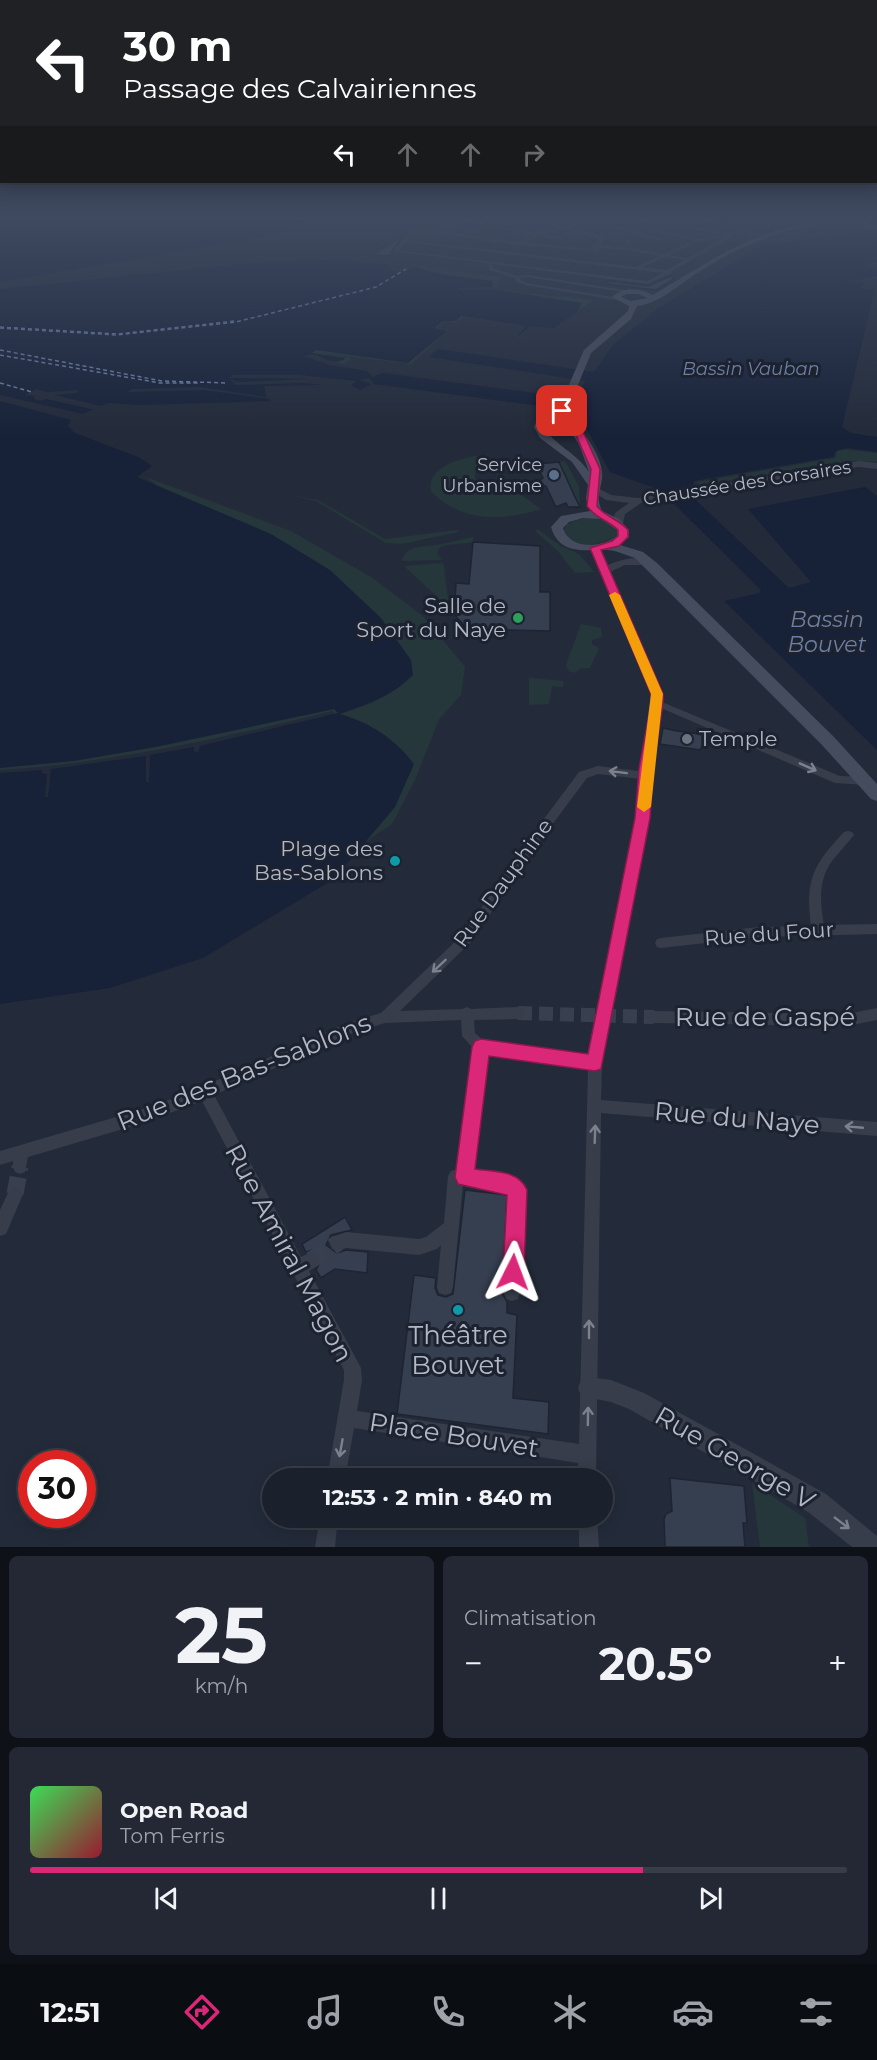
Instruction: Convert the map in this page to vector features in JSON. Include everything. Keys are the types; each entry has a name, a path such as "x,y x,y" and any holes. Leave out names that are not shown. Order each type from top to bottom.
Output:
{"main road":[{"path":"632,292 621,293 616,298 633,303 648,301 651,295 656,292"},
{"path":"636,292 651,295"},
{"path":"598,513 592,487 576,460 540,431 541,422 560,414 578,369 591,348 628,317 633,303"},
{"path":"560,414 583,442 596,469 596,480 592,487"},
{"path":"560,446 557,440 564,436 583,442"},
{"path":"872,779 647,562 629,550 609,546 595,548 566,542 557,532 560,523 582,514 598,513 621,524 872,779 877,795"},
{"path":"609,546 621,524"}],"street":[{"path":"577,292 616,298"},
{"name":"Chaussée des Corsaires","path":"621,524 640,500 849,465 877,466"},
{"path":"592,487 609,498 640,500"},
{"path":"587,1468 596,1107 595,1063 643,818 646,776 657,703 657,694 595,548"},
{"path":"604,571 623,562 647,562"},
{"path":"657,703 839,780 872,779"},
{"name":"Rue Dauphine","path":"385,1017 468,936 526,850 583,775 590,771 646,776"},
{"path":"818,929 813,887 828,857 848,834"},
{"name":"Rue du Four","path":"661,943 759,932 877,929"},
{"path":"467,1013 469,1036 481,1047 595,1063"},
{"path":"385,1017 518,1013"},
{"name":"Rue de Gaspé","path":"654,1017 847,1020 877,1014"},
{"name":"Rue des Bas-Sablons","path":"0,1158 21,1160 140,1117 205,1093 352,1027 385,1017"},
{"path":"465,1177 481,1047"},
{"name":"Rue Amiral Magon","path":"205,1093 304,1264 352,1368 353,1380 346,1418"},
{"name":"Rue du Naye","path":"596,1107 877,1129"},
{"path":"445,1287 456,1176 509,1183 517,1190 512,1293"},
{"path":"0,1228 15,1194"},
{"path":"338,1243 346,1240 419,1247 431,1243 449,1229"},
{"name":"Rue George V","path":"589,1388 611,1391 657,1413 817,1503 871,1547"},
{"name":"Place Bouvet","path":"338,1468 346,1418 588,1455"},
{"path":"325,1547 328,1528"},
{"path":"588,1528 589,1547"}],"shaded area":[{"path":"452,292 518,292 594,300 553,328 530,325 520,337 516,336 526,326 464,317 456,323 445,321 437,328 449,330 411,364 315,352 351,358 344,364 302,353"},
{"path":"842,449 877,453 877,462 849,461 700,485 697,482 835,458 837,451"},
{"path":"480,455 491,459 475,473 475,479 503,491 513,489 541,509 512,516 469,514 455,509 431,491 431,482 440,469 464,458"},
{"path":"565,461 579,486 580,507 559,462"},
{"path":"146,477 291,531 371,577 423,616 465,667 461,695 439,719 415,780 392,824 325,868 335,715 333,711 168,748 84,762 0,770 0,736 165,492"},
{"path":"284,494 318,500 385,539 457,530 459,532 402,544 386,543 316,501"},
{"path":"587,517 606,520 615,525 619,535 589,545 575,542 564,530 567,524"},
{"path":"537,529 561,546 579,554 594,572 575,573 558,551 536,532"},
{"path":"473,537 473,542 441,546 437,553 442,560 402,561 411,549"},
{"path":"443,563 448,595 452,605 447,606 404,566"},
{"path":"581,624 601,628 602,637 592,640 592,644 599,648 590,668 582,668 574,673 569,671 566,665"},
{"path":"529,678 564,681 563,687 552,686 549,704 529,705"},
{"path":"752,1483 805,1518 809,1547 760,1547"}],"water":[{"path":"0,292 511,292 582,303 577,312 554,328 530,326 519,336 517,336 526,326 461,316 456,321 443,321 435,328 447,331 408,363 316,350 312,353 346,358 340,361 329,361 314,355 303,356 330,365 367,371 373,377 383,373 572,398 586,381 429,357 438,349 594,372 613,345 657,309 684,292 874,292 842,427 851,433 877,437 877,452 848,448 836,451 833,457 694,481 693,485 682,487 789,588 811,582 748,509 865,487 877,496 877,750 724,601 759,593 761,590 660,490 610,472 577,411 374,384 370,378 359,380 371,384 361,390 353,387 352,384 357,381 300,375 233,375 230,378 309,379 238,382 230,379 235,385 306,383 321,385 264,386 266,397 201,387 132,389 128,392 204,390 270,399 270,401 139,405 108,403 83,414 0,395"},
{"path":"0,401 71,420 68,426 75,433 138,457 152,466 137,477 271,534 330,570 381,618 411,660 413,675 388,694 340,714 372,727 390,739 414,764 395,807 334,879 203,958 110,988 0,1004 0,773 42,770 42,773 47,774 45,797 48,797 51,769 146,756 146,782 149,782 150,755 194,747 194,751 198,753 200,746 338,713 334,709 156,747 74,761 0,768"}],"pier":[{"path":"36,389 47,392 79,390 77,393 54,395 102,406 96,410 46,399 40,401 34,399 35,396 25,395"},
{"path":"0,395 84,416 46,410 73,419 0,401"}],"building":[{"path":"559,462 580,507 568,507 566,503 556,507 546,486 537,483 543,478 536,464"},
{"path":"473,542 540,546 540,592 550,592 550,631 467,629 454,614 456,583 469,584"},
{"name":"Temple","path":"663,728 708,735 700,750 660,744"},
{"name":"Théâtre Bouvet","path":"465,1190 507,1195 502,1293 507,1302 507,1313 517,1315 513,1398 549,1402 548,1434 397,1414 414,1275 436,1278 435,1288 438,1295 446,1297 453,1294"},
{"path":"345,1217 352,1230 331,1235 326,1245 337,1253 346,1250 368,1252 367,1273 335,1269 321,1278 316,1270 321,1261 319,1253 312,1250 306,1252 302,1244"},
{"path":"670,1478 744,1486 747,1523 743,1523 745,1547 665,1547 664,1519 666,1514 672,1511"}],"ferry route":[{"path":"0,328 117,335 236,322 355,292"},
{"path":"0,327 118,334 235,321"},
{"path":"0,350 162,381 228,383"},
{"path":"0,355 160,383 200,383"},
{"path":"0,383 32,392"}],"tunnel":[{"path":"518,1013 654,1017"},
{"path":"15,1194 20,1167"},
{"path":"311,1260 338,1243"}],"slow traffic":[{"path":"615,595 657,694 646,769 644,807"}],"place":[{"name":"Service Urbanisme","path":"554,475"},
{"name":"Salle de Sport du Naye","path":"518,618"},
{"name":"Temple","path":"687,739"},
{"name":"Plage des Bas-Sablons","path":"395,861"},
{"name":"Théâtre Bouvet","path":"458,1310"}],"route":[{"path":"513,1272 517,1190 509,1183 465,1177 481,1047 595,1063 603,1012 643,818 646,769 657,703 657,694 595,548 616,544 624,533 618,523 599,515 592,506 592,485 596,480 596,469 580,434 562,411"}],"water label":[{"name":"Bassin Vauban","path":"751,369"},
{"name":"Bassin Bouvet","path":"827,632"}]}
